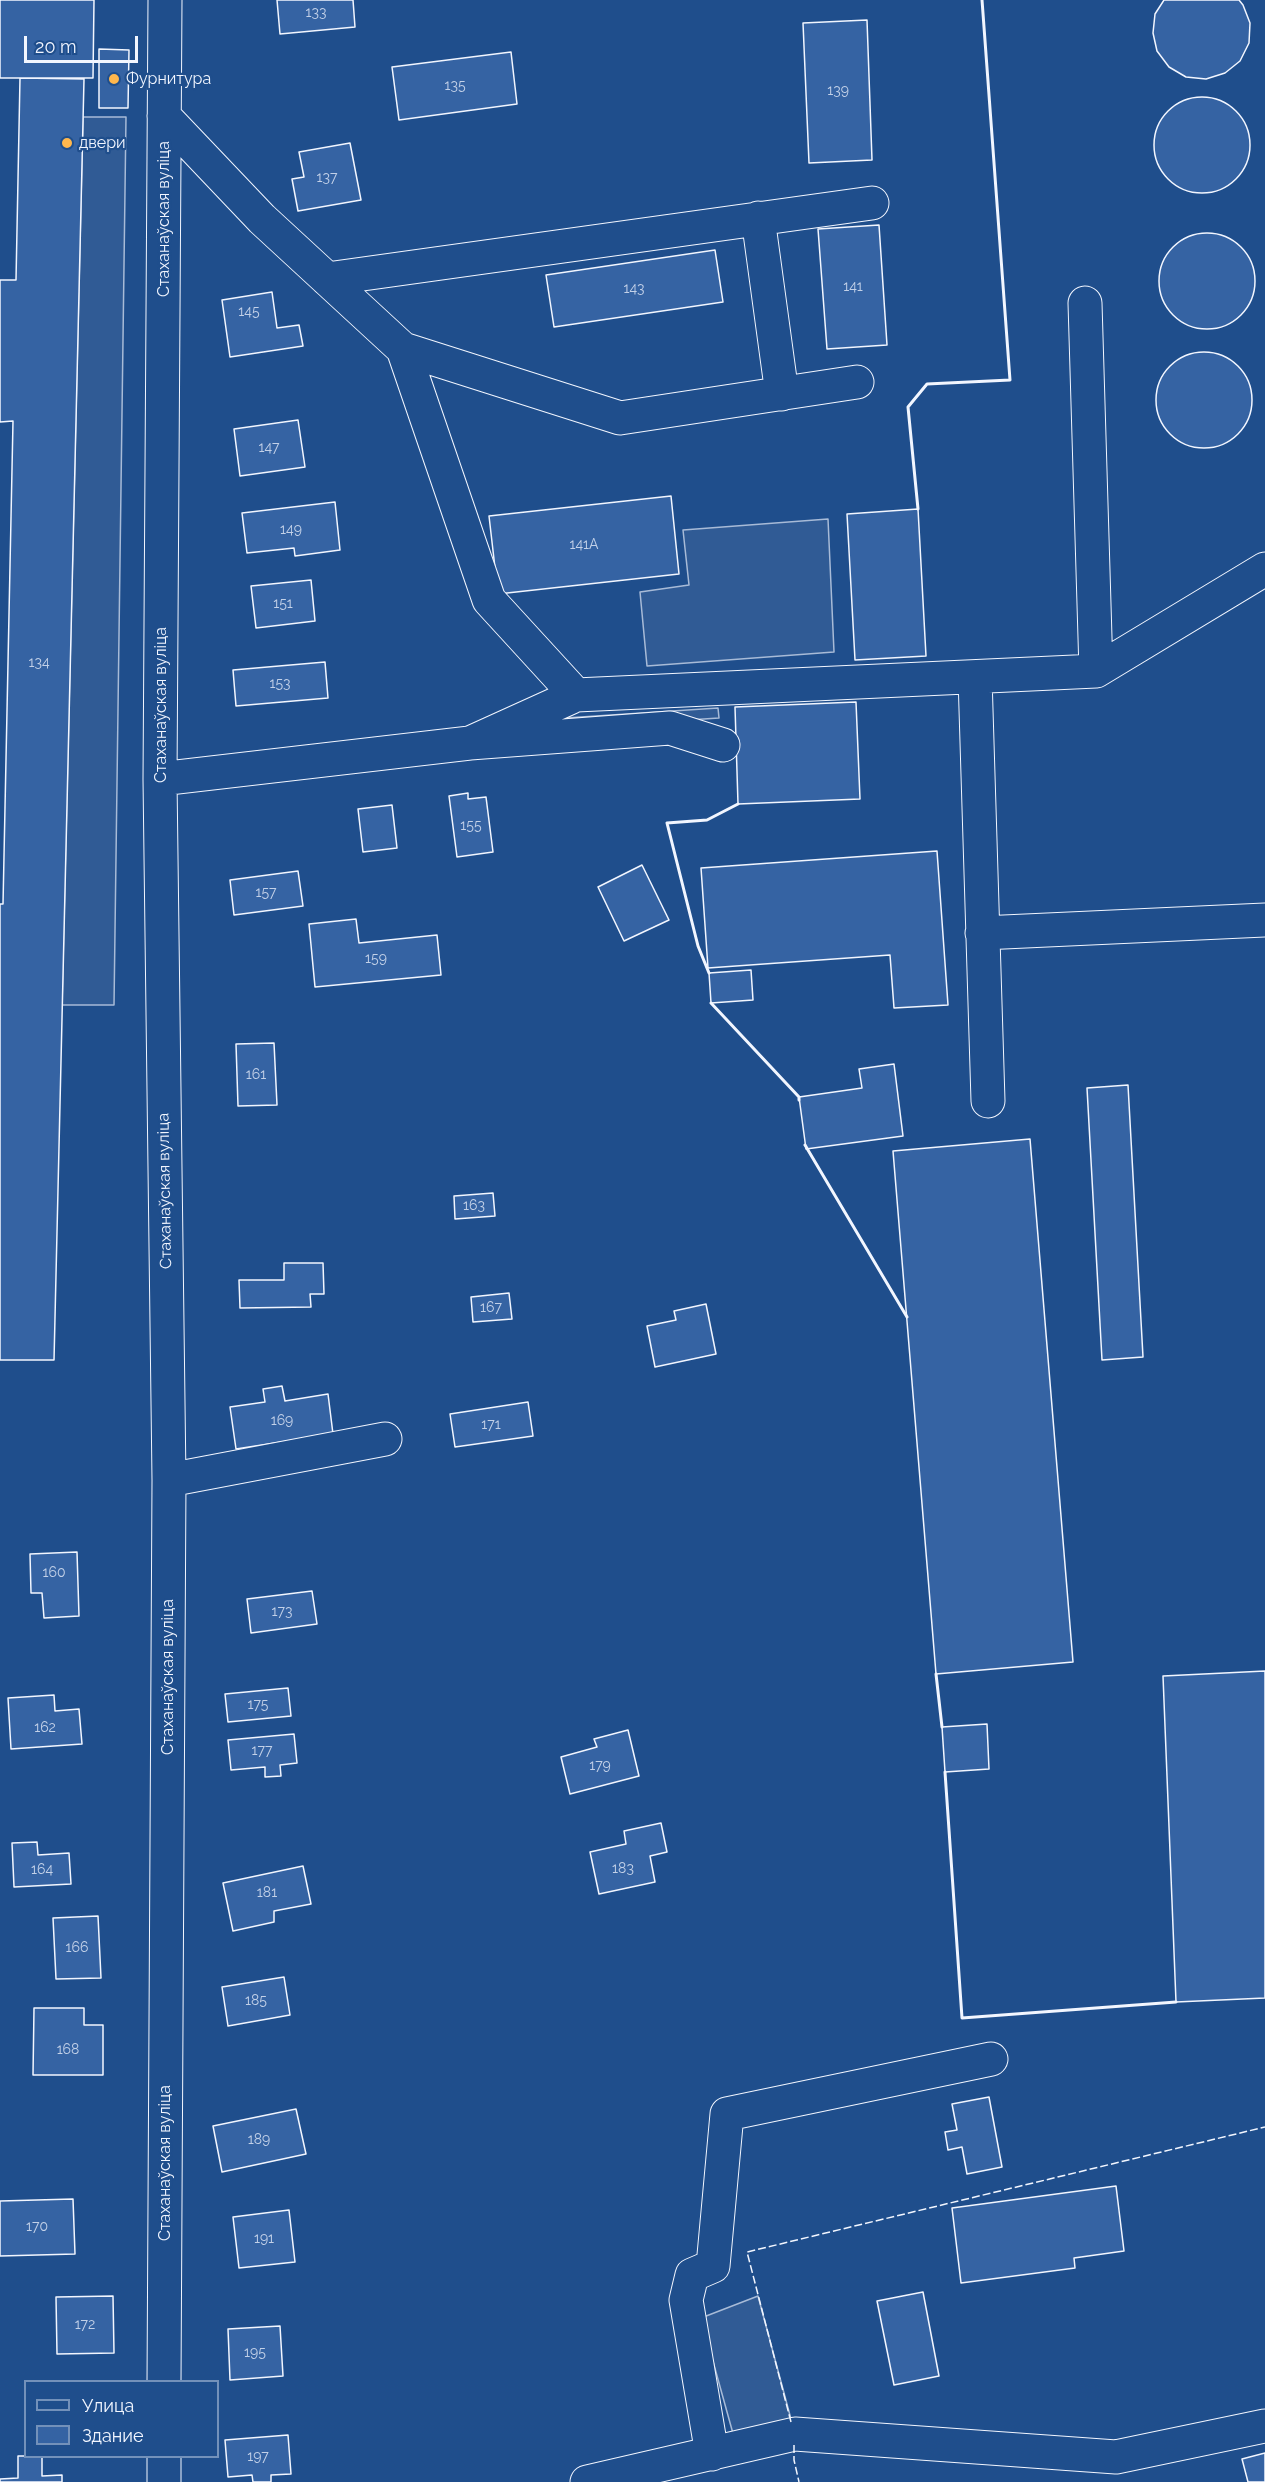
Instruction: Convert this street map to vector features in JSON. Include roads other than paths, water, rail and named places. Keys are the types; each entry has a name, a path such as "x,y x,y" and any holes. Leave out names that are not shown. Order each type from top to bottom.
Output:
{"street":[{"name":"Стаханаўская вуліца","path":"164,2380 168,1479 160,779 165,0"},
{"path":"164,116 262,219 403,349 620,418 857,382"},
{"path":"327,279 872,203"},
{"path":"758,218 782,394"},
{"path":"1085,303 1096,671"},
{"path":"403,349 489,600 576,695"},
{"path":"470,743 576,695 1096,671 1265,569"},
{"path":"975,677 988,1101"},
{"path":"160,779 470,743 670,728 723,745"},
{"path":"982,933 1265,920"},
{"path":"168,1479 385,1439"},
{"path":"712,2454 686,2300 692,2275 713,2266 727,2114 991,2059"},
{"path":"587,2482 795,2434 1116,2457 1265,2426"},
{"path":"164,2458 164,2482"}],"place":[{"name":"Фурнитура","path":"114,79"},
{"name":"двери","path":"67,143"}]}
